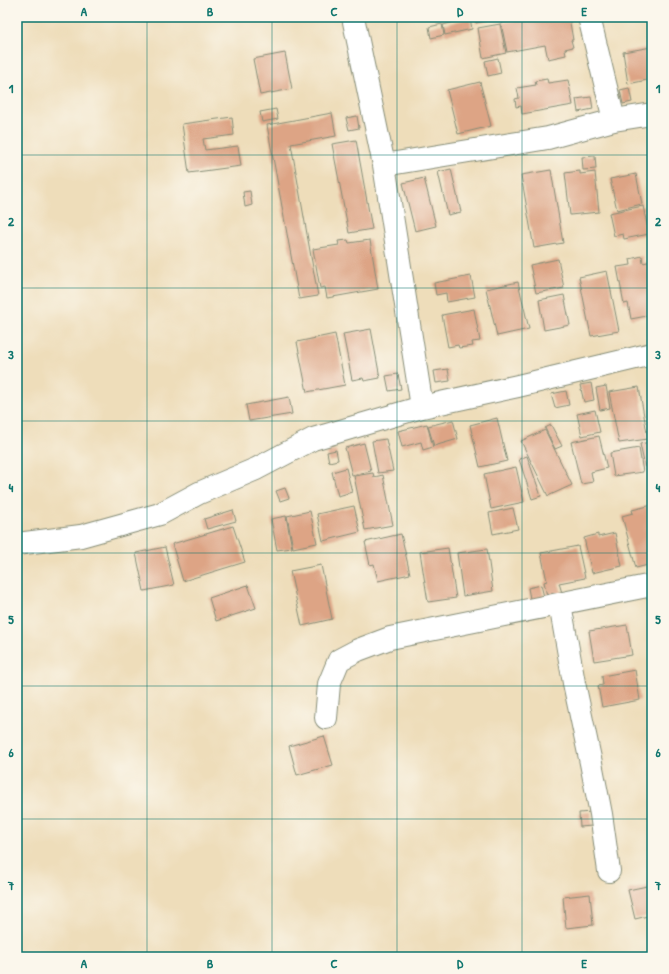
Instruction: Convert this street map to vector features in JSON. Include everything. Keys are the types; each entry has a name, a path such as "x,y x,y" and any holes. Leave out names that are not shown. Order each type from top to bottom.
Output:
{"street":[{"path":"353,17 384,165 422,407"},
{"path":"589,17 614,120"},
{"path":"384,165 548,138 614,120 652,114"},
{"path":"17,544 81,536 160,514 199,493 256,469 313,439 422,407 652,354"},
{"path":"326,718 329,684 339,660 358,650 390,638 652,585"},
{"path":"560,604 574,683 592,763 610,871"}],"building":[{"path":"475,17 497,17 497,18 476,23"},
{"path":"533,17 569,17 573,47 565,49 566,55 548,59 545,45 507,52 501,23"},
{"path":"470,18 472,29 445,35 443,25"},
{"path":"442,24 444,35 431,38 429,27"},
{"path":"500,24 506,53 483,58 478,28"},
{"path":"652,47 652,79 628,84 623,52"},
{"path":"285,53 292,89 260,95 253,59"},
{"path":"498,58 501,73 488,76 485,61"},
{"path":"547,79 548,83 568,80 573,105 522,114 521,106 516,107 515,99 519,98 517,88 536,85 535,81"},
{"path":"480,82 491,126 458,134 447,90"},
{"path":"629,88 632,102 623,104 620,90"},
{"path":"591,97 593,109 578,112 576,99"},
{"path":"276,109 278,119 262,122 260,112"},
{"path":"332,113 336,136 291,144 318,296 299,299 267,125"},
{"path":"357,116 359,128 349,130 346,118"},
{"path":"232,117 234,135 203,139 205,150 238,146 241,166 189,173 182,124"},
{"path":"356,140 372,229 349,233 332,144"},
{"path":"595,156 596,169 583,170 582,157"},
{"path":"451,169 461,212 448,215 438,172"},
{"path":"551,170 563,243 534,248 521,175"},
{"path":"580,171 580,174 595,172 599,212 570,215 565,173"},
{"path":"636,174 642,204 617,210 610,179"},
{"path":"424,178 436,226 415,231 403,183"},
{"path":"250,191 252,205 245,207 243,192"},
{"path":"643,206 649,234 624,239 623,234 614,236 609,213"},
{"path":"348,240 349,243 370,240 378,289 327,298 325,287 320,288 313,249 339,245 338,241"},
{"path":"642,256 643,263 652,261 652,315 631,319 628,303 624,304 617,267 631,265 630,259"},
{"path":"558,259 564,288 536,293 530,265"},
{"path":"607,271 619,331 591,336 579,277"},
{"path":"471,276 475,297 447,302 446,293 436,295 434,283"},
{"path":"518,282 529,329 497,336 486,289"},
{"path":"564,295 570,325 544,330 539,300"},
{"path":"474,309 480,341 472,342 473,346 459,348 458,345 448,347 442,315"},
{"path":"371,329 380,378 364,381 363,378 352,380 343,334"},
{"path":"335,334 345,385 307,392 297,342"},
{"path":"448,369 450,381 436,383 434,371"},
{"path":"398,374 401,389 389,391 386,376"},
{"path":"591,383 594,400 584,402 580,385"},
{"path":"606,386 610,408 600,410 596,388"},
{"path":"639,387 648,439 619,443 609,392"},
{"path":"566,391 569,405 555,408 551,394"},
{"path":"289,397 292,414 249,421 246,405"},
{"path":"595,410 600,432 582,436 577,414"},
{"path":"497,418 507,461 480,467 470,425"},
{"path":"453,420 458,439 434,446 428,426"},
{"path":"427,424 433,447 423,450 421,442 402,447 398,431"},
{"path":"551,425 562,446 555,449 545,428"},
{"path":"545,430 572,485 548,496 521,441"},
{"path":"599,436 607,468 591,472 593,482 581,484 571,442"},
{"path":"386,439 393,471 378,473 372,441"},
{"path":"650,442 652,466 645,467 640,444"},
{"path":"364,443 371,471 352,475 345,448"},
{"path":"639,448 643,472 614,476 610,453"},
{"path":"336,450 338,460 329,462 327,452"},
{"path":"527,456 541,496 532,499 519,459"},
{"path":"516,467 524,502 491,509 484,474"},
{"path":"346,468 352,492 338,496 332,472"},
{"path":"373,473 374,477 383,475 393,525 365,530 354,476"},
{"path":"285,488 289,498 280,501 276,491"},
{"path":"652,505 652,564 636,568 622,516 633,513 632,510"},
{"path":"354,506 360,532 323,541 317,514"},
{"path":"513,508 518,529 493,534 489,513"},
{"path":"233,510 236,521 207,529 204,519"},
{"path":"310,511 317,543 293,548 287,516"},
{"path":"286,516 292,548 277,550 271,519"},
{"path":"233,526 245,562 183,581 172,544"},
{"path":"615,533 622,566 592,573 584,538 598,534 598,537"},
{"path":"401,534 410,574 378,581 374,564 370,565 365,542"},
{"path":"578,546 585,578 559,583 562,593 547,596 544,582 547,581 541,553"},
{"path":"165,547 174,585 144,591 136,553"},
{"path":"448,548 456,598 428,602 420,552"},
{"path":"487,549 493,591 463,596 457,553"},
{"path":"321,565 332,619 302,626 290,571"},
{"path":"248,585 256,608 216,621 209,598"},
{"path":"541,585 545,601 531,604 528,588"},
{"path":"627,625 632,655 594,661 589,631"},
{"path":"635,670 640,700 602,707 598,686 603,685 602,676"},
{"path":"324,736 333,765 297,775 289,746"},
{"path":"591,812 592,826 580,827 579,813"},
{"path":"652,885 652,915 635,919 628,890"},
{"path":"590,894 593,925 566,928 563,897"}]}
